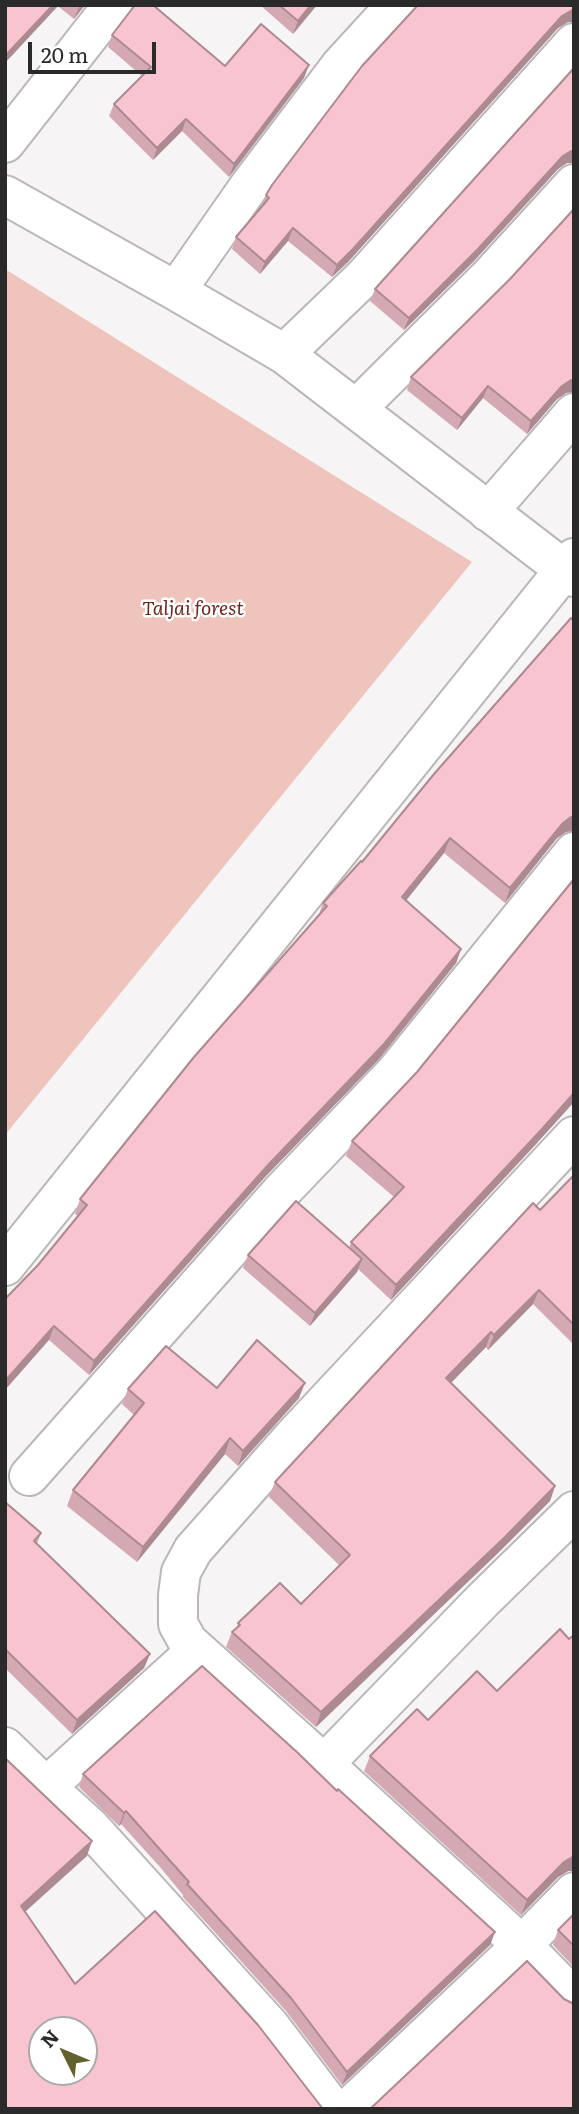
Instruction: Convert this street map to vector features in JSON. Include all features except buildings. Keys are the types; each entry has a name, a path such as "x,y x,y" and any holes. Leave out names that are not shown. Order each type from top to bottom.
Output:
{"street":[{"path":"5,143 113,5"},
{"path":"176,290 250,185 341,65 397,5"},
{"path":"284,354 363,277 574,43"},
{"path":"356,409 489,277 574,184"},
{"path":"5,195 176,290 284,354 488,512 571,568 5,1266"},
{"path":"488,512 574,412"},
{"path":"29,1476 280,1193 395,1073 574,852"},
{"path":"574,1136 293,1437 193,1550 181,1572 178,1595 178,1624 188,1642 522,1945 574,1998"},
{"path":"324,1764 574,1511"},
{"path":"46,1787 197,1650"},
{"path":"5,1747 90,1827 270,2026 333,2109"},
{"path":"348,2109 522,1945 574,1892"}],"green space":[{"name":"Taljai forest","path":"5,269 472,562 5,1135"}]}
